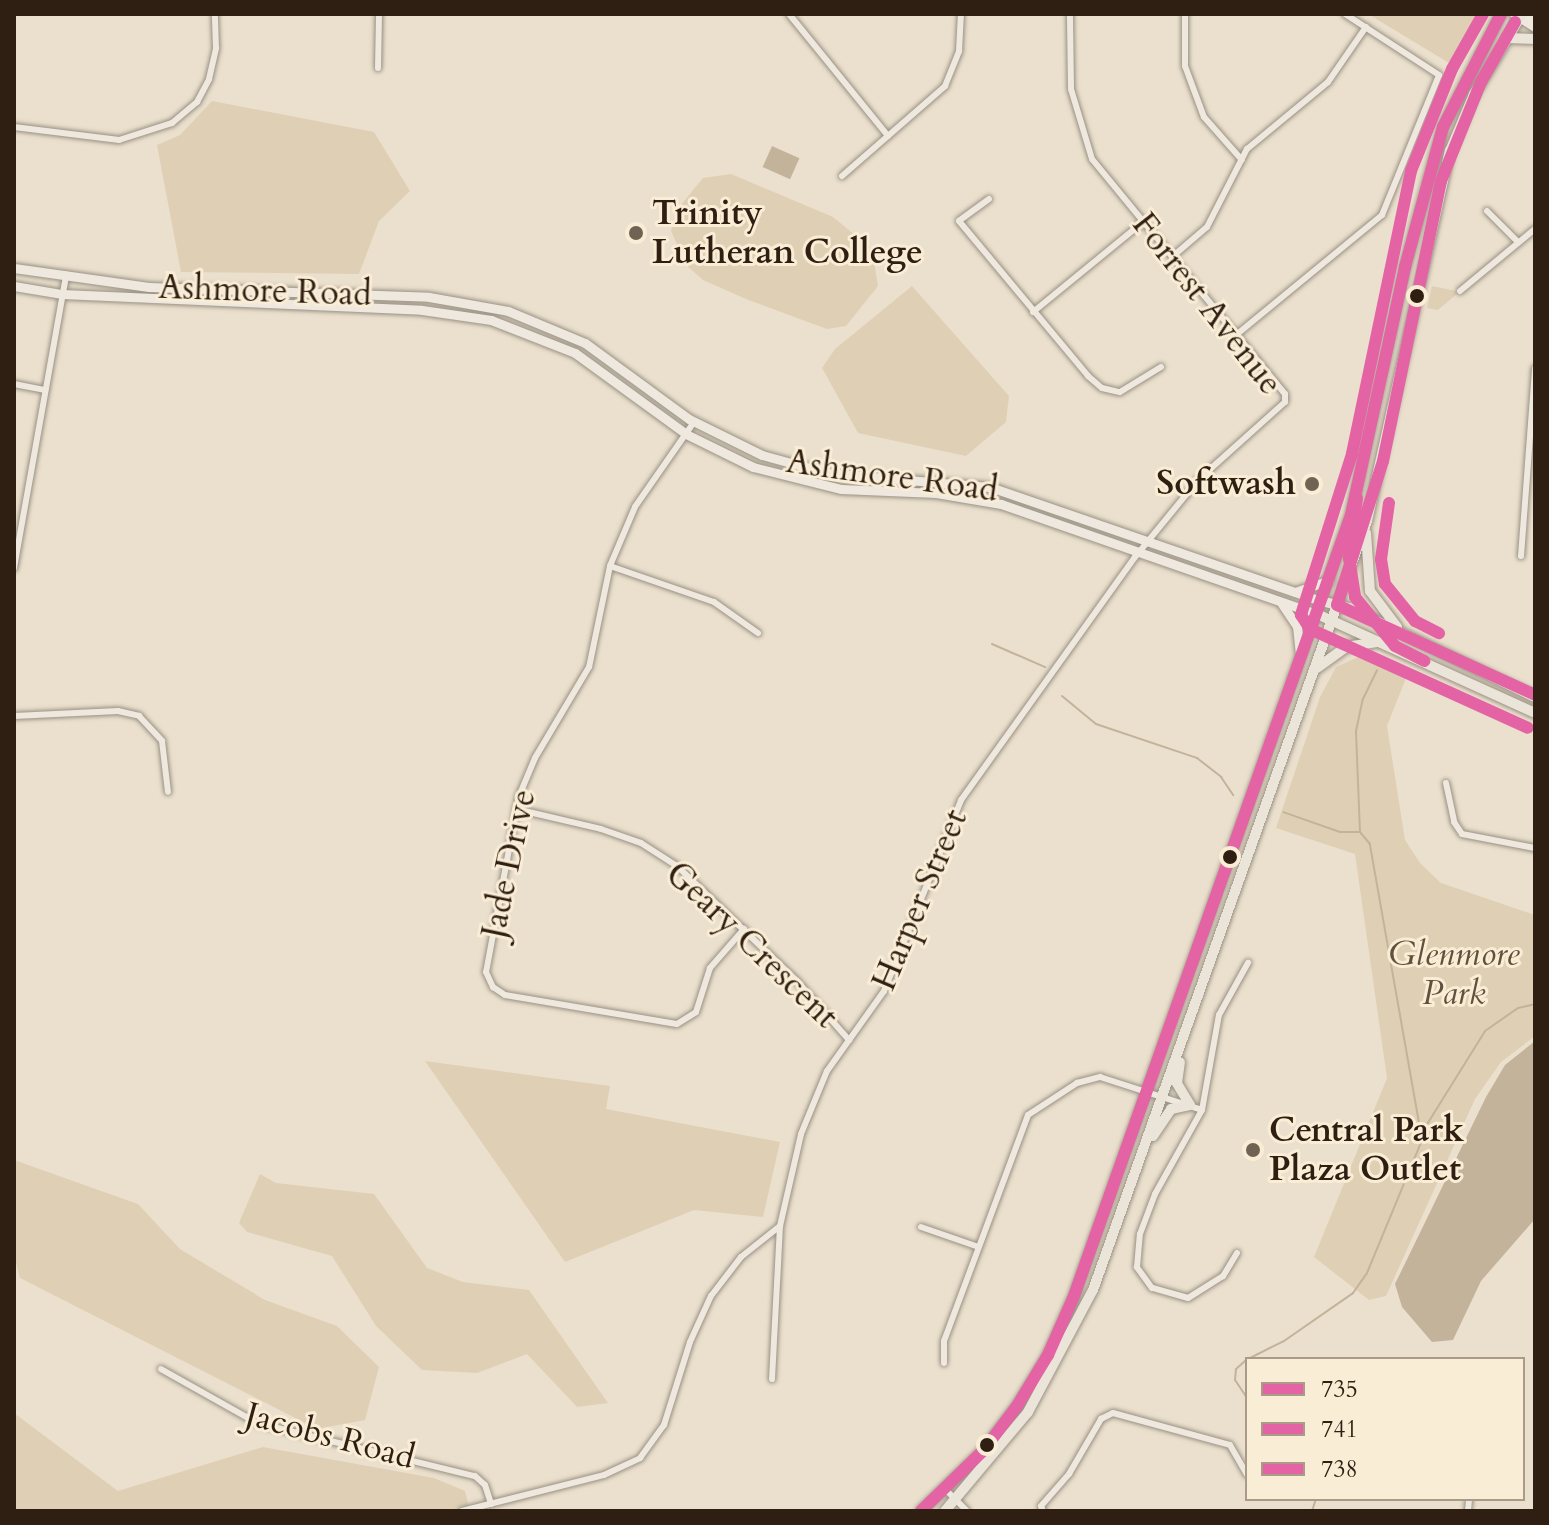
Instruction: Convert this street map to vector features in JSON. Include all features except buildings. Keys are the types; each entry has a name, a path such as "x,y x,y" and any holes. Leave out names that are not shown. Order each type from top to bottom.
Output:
{"main road":[{"path":"921,1511 1005,1423 1053,1346 1148,1090 1329,580 1367,458 1426,176 1467,75 1501,14"},
{"path":"1521,15 1535,18"},
{"path":"1521,15 1535,27"},
{"path":"945,1511 1006,1443 1068,1344 1144,1146 1367,521 1382,471 1441,176 1468,108 1521,15"},
{"path":"1507,38 1535,39"},
{"name":"Ashmore Road","path":"14,268 149,287 429,297 483,304 538,320 585,343 694,422 745,449 806,469 990,487 1151,540 1291,593 1338,605 1535,697"},
{"name":"Ashmore Road","path":"14,286 62,294 422,310 491,320 575,353 686,434 728,457 791,479 850,490 971,497 1141,550 1282,604 1333,620 1535,713"},
{"path":"1367,521 1370,591 1405,634"},
{"path":"1291,593 1329,580"},
{"path":"1282,604 1297,626 1301,660"},
{"path":"1314,671 1346,647 1379,642"},
{"path":"1144,1146 1167,1112 1190,1105 1177,1083 1179,1048"}],"street":[{"path":"14,127 119,140 172,123 197,102 209,79 216,48 215,14"},
{"path":"378,68 379,14"},
{"path":"789,14 888,136"},
{"path":"842,176 935,97 952,74 961,14"},
{"name":"Forrest Avenue","path":"1070,14 1071,89 1080,133 1092,159 1285,394 1285,402 1198,480 1141,550"},
{"path":"1185,14 1185,66 1204,117 1242,160"},
{"path":"1236,335 1382,215 1439,75 1345,14"},
{"path":"1172,257 1207,227 1247,149 1328,82 1366,27"},
{"path":"989,199 959,221 1033,312 1102,388 1120,392 1161,367"},
{"path":"1487,211 1518,242"},
{"path":"1033,312 1143,222"},
{"path":"1460,291 1535,229"},
{"path":"14,568 66,275"},
{"path":"1521,556 1535,369"},
{"path":"14,384 45,390"},
{"name":"Jade Drive","path":"694,422 635,507 610,566 589,667 535,758 516,809 486,972 493,987 505,995 677,1024 696,1012 710,968 744,929"},
{"name":"Harper Street","path":"772,1379 780,1226 810,1107 896,965 968,787 1141,550"},
{"path":"610,566 714,602 758,633"},
{"path":"14,716 136,714 159,734 168,792"},
{"path":"1446,783 1454,822 1462,834 1535,848"},
{"name":"Geary Crescent","path":"516,809 641,843 677,866 744,929 849,1040"},
{"path":"1237,1253 1223,1276 1188,1298 1152,1288 1137,1267 1151,1204 1202,1110 1219,1015 1248,963"},
{"path":"944,1363 944,1341 976,1246 1028,1115 1077,1083 1100,1077 1148,1090 1202,1110"},
{"path":"462,1511 604,1475 640,1458 654,1445 699,1318 722,1279 780,1226"},
{"path":"921,1227 976,1246"},
{"name":"Jacobs Road","path":"161,1369 257,1423 475,1476 485,1485 491,1504"},
{"path":"1043,1511 1041,1506 1069,1474 1101,1419 1113,1413 1230,1445 1245,1471"},
{"path":"945,1489 967,1511"}],"green space":[{"path":"1368,14 1486,14 1454,66"},
{"path":"212,101 374,132 410,191 379,221 359,274 181,272 157,145 180,135"},
{"path":"731,174 833,217 872,249 878,286 846,326 827,329 746,299 703,280 686,265 671,231 676,211 703,178"},
{"path":"912,286 1009,396 1006,422 966,456 858,433 822,368 835,349"},
{"path":"1432,286 1458,293 1438,310 1427,308"},
{"name":"Glenmore Park","path":"1369,652 1408,673 1387,726 1405,840 1420,863 1441,883 1535,915 1535,1036 1501,1062 1475,1099 1386,1296 1369,1300 1314,1257 1387,1078 1355,854 1276,828 1320,697 1336,667"},
{"path":"425,1061 610,1086 606,1109 780,1142 763,1217 694,1210 565,1262"},
{"path":"14,1160 138,1204 180,1249 265,1300 337,1326 379,1367 365,1420 317,1429 20,1278 14,1255"},
{"path":"260,1174 276,1183 374,1194 427,1268 463,1282 529,1290 608,1403 577,1407 527,1354 477,1373 422,1370 376,1326 332,1256 247,1232 239,1223"},
{"path":"14,1413 118,1491 263,1447 434,1478 465,1491 470,1511 14,1511"}],"shaded area":[{"path":"772,146 799,158 790,179 763,167"},
{"path":"1535,1041 1535,1219 1481,1281 1453,1340 1432,1342 1402,1307 1395,1284 1486,1097 1505,1065"}],"waterway":[{"path":"1479,14 1485,18"},
{"path":"992,644 1045,667"},
{"path":"1360,832 1356,731 1363,699 1377,670"},
{"path":"1062,696 1096,724 1197,758 1221,777 1233,795"},
{"path":"1252,1357 1284,1341 1353,1293 1367,1273 1422,1140 1370,844 1360,832 1340,832 1283,812"},
{"path":"1421,1134 1485,1031 1518,1008 1535,1004"},
{"path":"1245,1361 1236,1369 1235,1380 1245,1395"},
{"path":"1312,1511 1315,1501"}],"transit line":[{"name":"741","path":"1483,14 1452,69 1411,171 1352,454 1301,615 1310,629 1528,728"},
{"name":"735","path":"921,1511 983,1451 1017,1406 1048,1355 1074,1296 1351,515 1405,267 1443,127 1501,14"},
{"name":"738","path":"1515,22 1481,82 1441,181 1383,461 1337,605 1535,695"},
{"name":"741","path":"1357,498 1349,558 1355,597 1395,646 1424,661"},
{"name":"738","path":"1389,503 1381,559 1385,584 1415,621 1439,633"}],"place":[{"name":"Trinity Lutheran College","path":"636,233"},
{"name":"Softwash","path":"1312,484"},
{"name":"Central Park Plaza Outlet","path":"1253,1150"}]}
